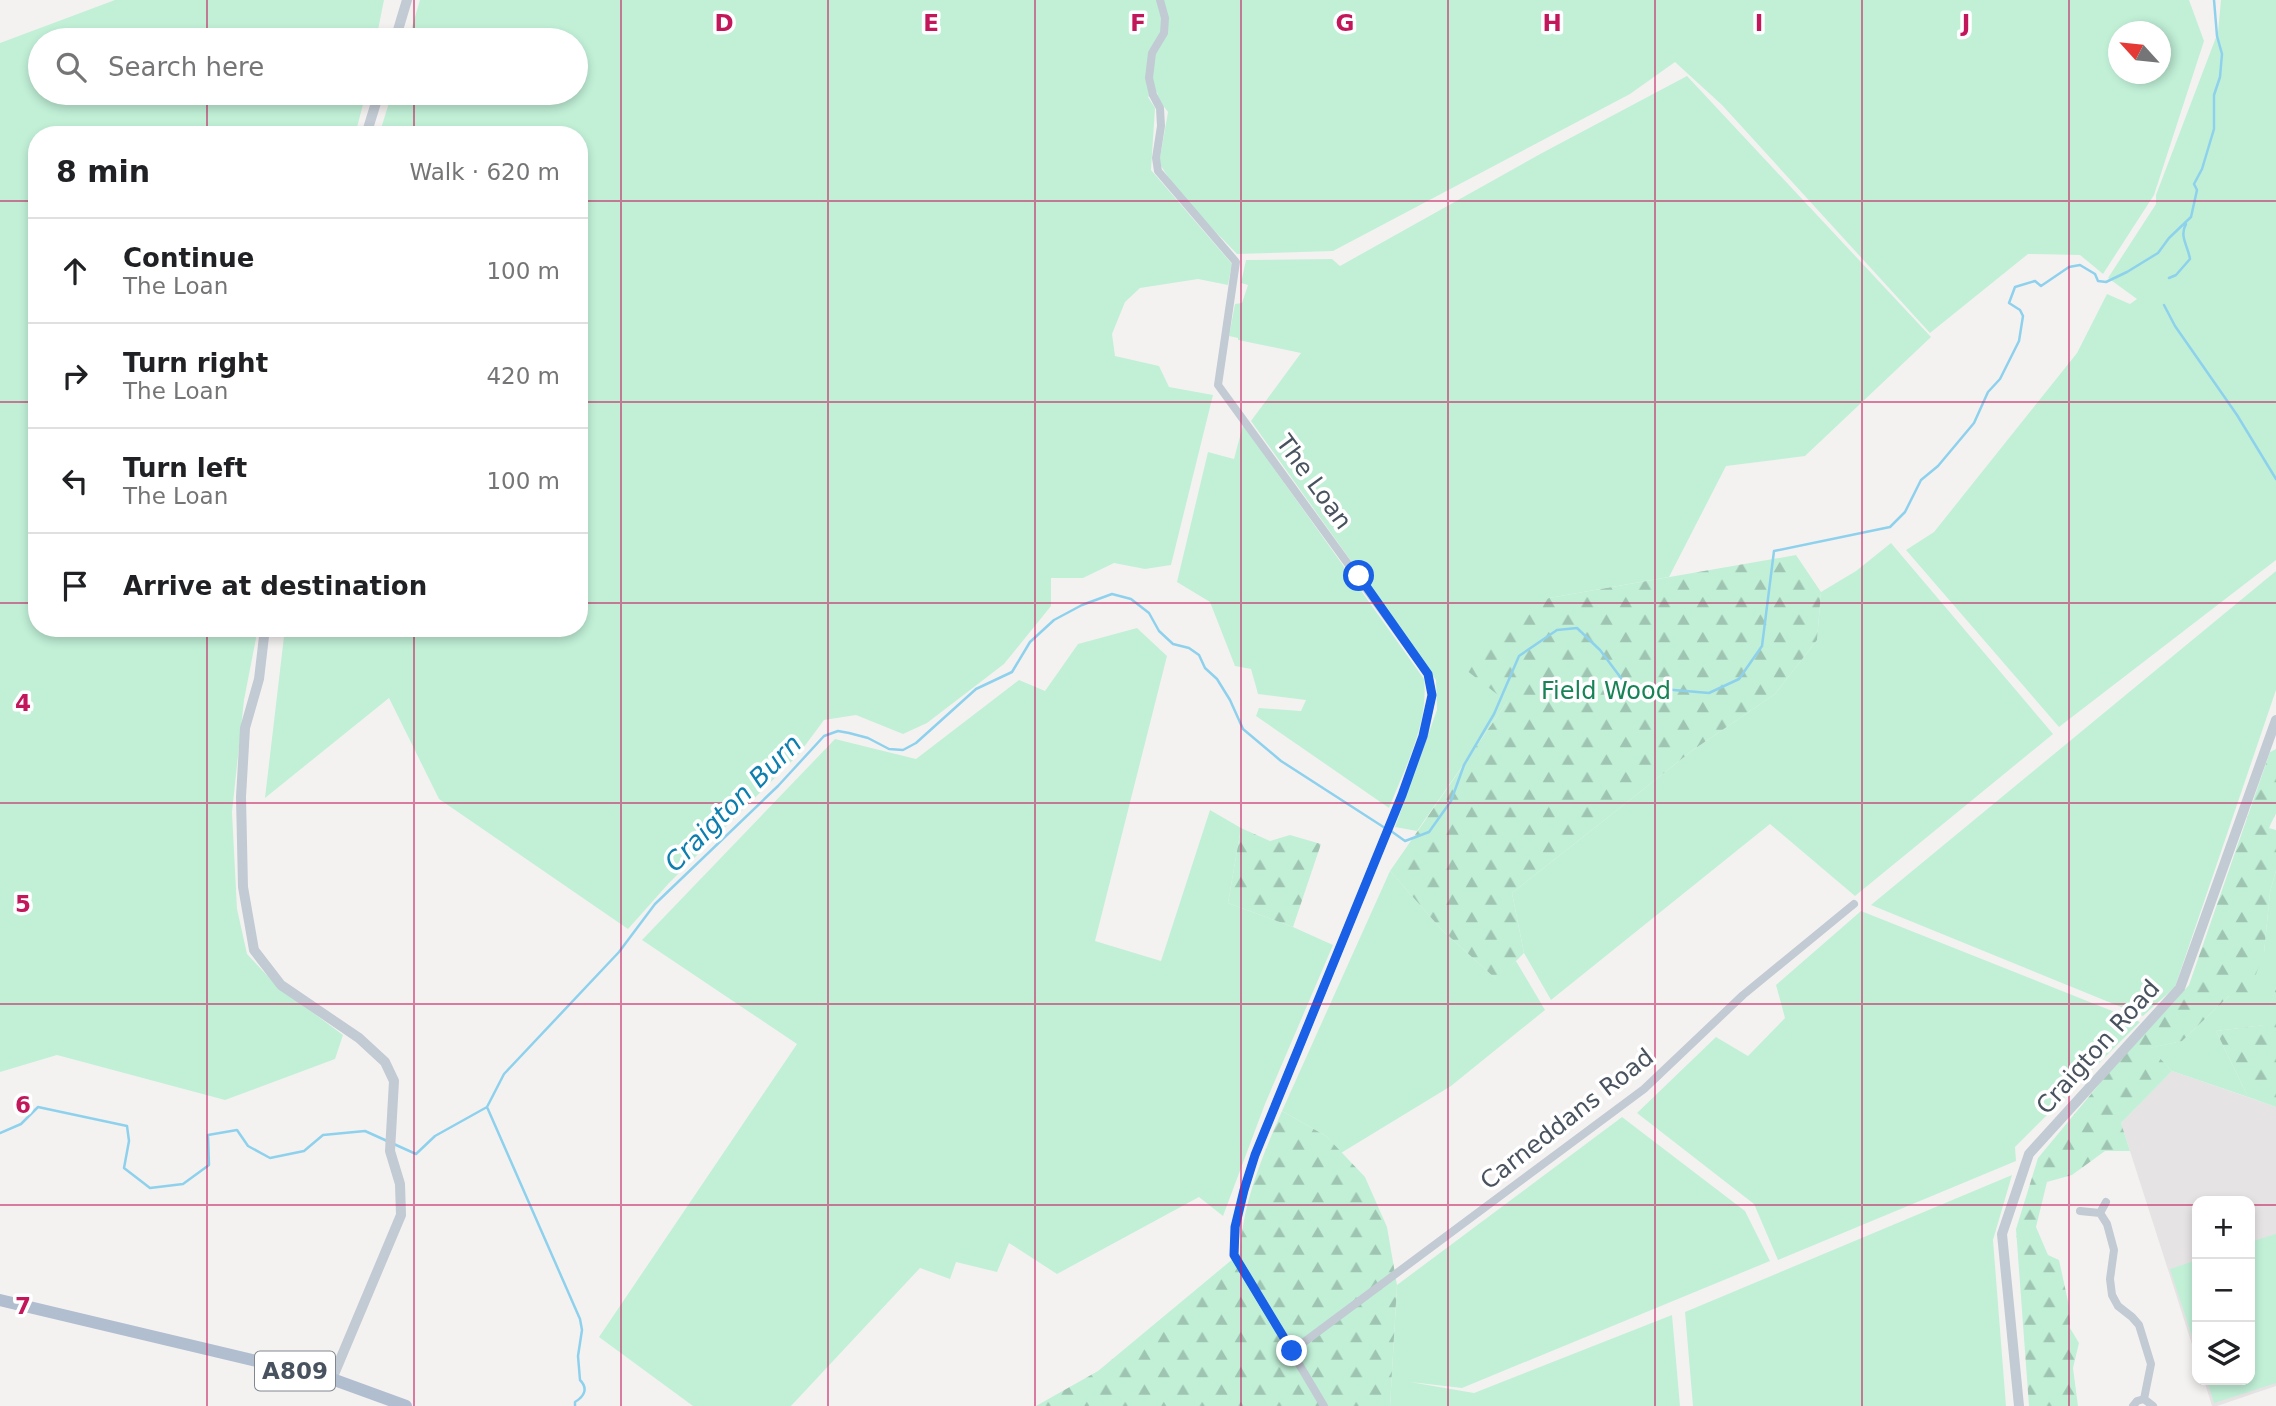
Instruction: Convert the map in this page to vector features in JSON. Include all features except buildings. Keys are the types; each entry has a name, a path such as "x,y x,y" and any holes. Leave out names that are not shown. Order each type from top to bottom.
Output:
{"main road":[{"name":"A809","path":"0,1300 332,1379 406,1406"}],"street":[{"path":"399,28 407,0"},
{"name":"The Loan","path":"1160,0 1165,18 1164,33 1152,53 1149,78 1160,108 1158,171 1236,262 1218,385 1428,674 1432,695 1423,736 1391,824 1255,1155 1235,1227 1234,1255 1324,1406"},
{"path":"369,126 375,105"},
{"path":"264,637 259,678 245,728 241,797 243,887 254,950 281,985 359,1038 385,1062 394,1081 390,1145 400,1184 401,1215 332,1379"},
{"name":"Craigton Road","path":"2018,1406 2002,1234 2029,1154 2180,988 2276,720"},
{"name":"Carneddans Road","path":"1292,1351 1644,1089 1743,995 1854,904"},
{"path":"2100,1213 2106,1202"},
{"path":"2080,1212 2100,1213"},
{"path":"2100,1213 2107,1224 2114,1250 2110,1279 2112,1295 2118,1306 2139,1325 2149,1355 2151,1364 2144,1399"},
{"path":"2133,1406 2144,1399"},
{"path":"2144,1399 2153,1406"}],"shaded area":[{"path":"2172,1071 2276,1107 2276,1386 2212,1406 2206,1385 2255,1385 2255,1196 2192,1196 2192,1344 2121,1123"}],"green space":[{"path":"115,0 384,0 378,28 40,28"},
{"path":"420,0 2189,0 2204,41 2154,195 2103,274 2080,255 2028,254 1930,333 1722,105 1675,62 1630,94 1333,251 1237,254 1180,195 1159,163 1168,112 1159,100 1157,92 1148,97 1155,108 1151,170 1232,264 1228,285 1198,279 1140,288 1125,302 1112,334 1115,356 1159,366 1169,387 1213,395 1171,565 1145,569 1114,563 1083,578 1051,578 1051,606 1004,664 927,723 903,734 856,715 824,720 798,755 669,883 628,929 439,799 389,698 265,798 284,637 588,637 588,126 382,126 388,105 588,105 588,28 412,28"},
{"path":"2221,0 2276,0 2276,560 2059,727 1906,550 1934,532 2077,353 2107,294 2130,304 2137,299 2108,278 2156,204 2156,195 2218,32"},
{"path":"28,33 28,105 363,105 357,126 28,126 28,637 256,637 244,700 232,812 237,909 247,954 277,986 343,1035 335,1059 225,1100 57,1055 0,1072 0,43"},
{"path":"1687,76 1931,337 1805,456 1726,466 1669,577 1549,598 1507,702 1417,831 1395,827 1437,710 1436,680 1251,421 1301,353 1229,336 1235,304 1242,303 1248,285 1241,283 1246,260 1332,259 1340,266 1542,153"},
{"path":"1243,425 1424,679 1425,696 1419,729 1389,808 1256,716 1259,708 1301,711 1306,700 1258,694 1251,669 1235,666 1210,602 1177,582 1208,452 1234,459"},
{"path":"1891,543 2053,734 1855,896 1770,824 1551,1000 1524,953 1512,893 1693,750 1775,694 1817,640 1821,592 1856,571"},
{"name":"Field Wood","path":"1796,555 1821,592 1817,640 1775,694 1693,750 1512,893 1524,953 1497,980 1441,929 1390,871 1507,702 1466,670 1480,641 1549,598"},
{"path":"2276,571 2276,690 2175,987 2143,1016 1871,905"},
{"path":"1137,628 1167,656 1095,941 1161,961 1210,810 1241,828 1228,903 1333,945 1265,1104 1223,1216 1199,1197 1057,1274 1009,1243 997,1272 956,1262 950,1279 920,1268 791,1406 693,1406 599,1337 797,1044 642,940 835,739 916,759 1019,680 1045,691 1078,644"},
{"path":"2276,749 2276,813 2269,828 2276,830 2276,870 2270,892 2264,953 2247,998 2229,996 2182,1041 2150,1048 2172,1071 2121,1123 2130,1151 2105,1151 2072,1175 2047,1182 2036,1227 2048,1255 2059,1260 2069,1306 2070,1328 2079,1343 2073,1368 2078,1406 2029,1406 2016,1229 2038,1158 2106,1076 2189,985 2270,752"},
{"path":"1241,828 1270,841 1290,835 1321,844 1293,927 1228,903"},
{"path":"2276,870 2276,988 2265,1025 2216,1031 2248,1097 2172,1071 2149,1048 2182,1041 2229,996 2264,953 2270,892"},
{"path":"1390,871 1441,929 1496,979 1516,961 1545,1010 1451,1086 1341,1153 1326,1136 1282,1111"},
{"path":"1861,911 2140,1022 2015,1147 2016,1161 1778,1260 1754,1204 1637,1113 1716,1037 1748,1056 1785,1018 1776,985"},
{"path":"2276,988 2276,1107 2248,1097 2216,1031 2264,1025"},
{"path":"1282,1111 1326,1136 1365,1177 1387,1227 1397,1285 1390,1406 1036,1406 1098,1371 1240,1253 1249,1198"},
{"path":"1622,1117 1745,1211 1770,1261 1462,1388 1410,1382 1474,1393 1672,1315 1680,1406 1390,1406 1397,1285"},
{"path":"2012,1175 1993,1240 2006,1406 1693,1406 1685,1312"},
{"path":"2276,1234 2276,1383 2214,1403 2209,1385 2255,1385 2255,1240"},
{"path":"2192,1262 2192,1336 2170,1269"}],"waterway":[{"name":"Craigton Burn","path":"1391,831 1405,841 1429,832 1451,801 1464,765 1494,714 1519,656 1557,630 1577,628 1600,650 1627,686 1709,693 1739,679 1762,646 1774,551 1890,527 1905,512 1921,480 1938,466 1974,423 1988,392 2000,379 2019,341 2023,316 2020,310 2009,303 2015,287 2035,281 2041,286 2069,267 2080,265 2095,274 2098,281 2106,282 2158,253 2191,217 2197,190 2194,184 2202,169 2214,129 2214,95 2220,77 2222,54 2217,36 2214,0"},
{"path":"2169,278 2176,275 2190,259 2184,237 2186,224"},
{"path":"2164,305 2175,326 2237,415 2276,479"},
{"name":"Craigton Burn","path":"0,1133 21,1124 38,1107 127,1126 129,1141 124,1168 150,1188 183,1184 209,1165 208,1135 237,1130 248,1146 270,1158 304,1151 323,1135 365,1131 416,1154 435,1136 487,1107 504,1074 619,952 655,904 778,786 824,736 838,731 868,738 889,749 903,750 916,743 976,689 1012,672 1030,642 1054,620 1082,605 1112,594 1131,599 1149,613 1159,631 1173,644 1189,648 1199,655 1205,668 1217,679 1230,700 1243,729 1281,761 1385,828"},
{"path":"487,1107 580,1319 582,1330 578,1356 580,1380 585,1389 575,1406"}],"route":[{"path":"1292,1351 1234,1255 1235,1227 1255,1155 1402,795 1423,736 1432,695 1428,674 1359,576"}]}
